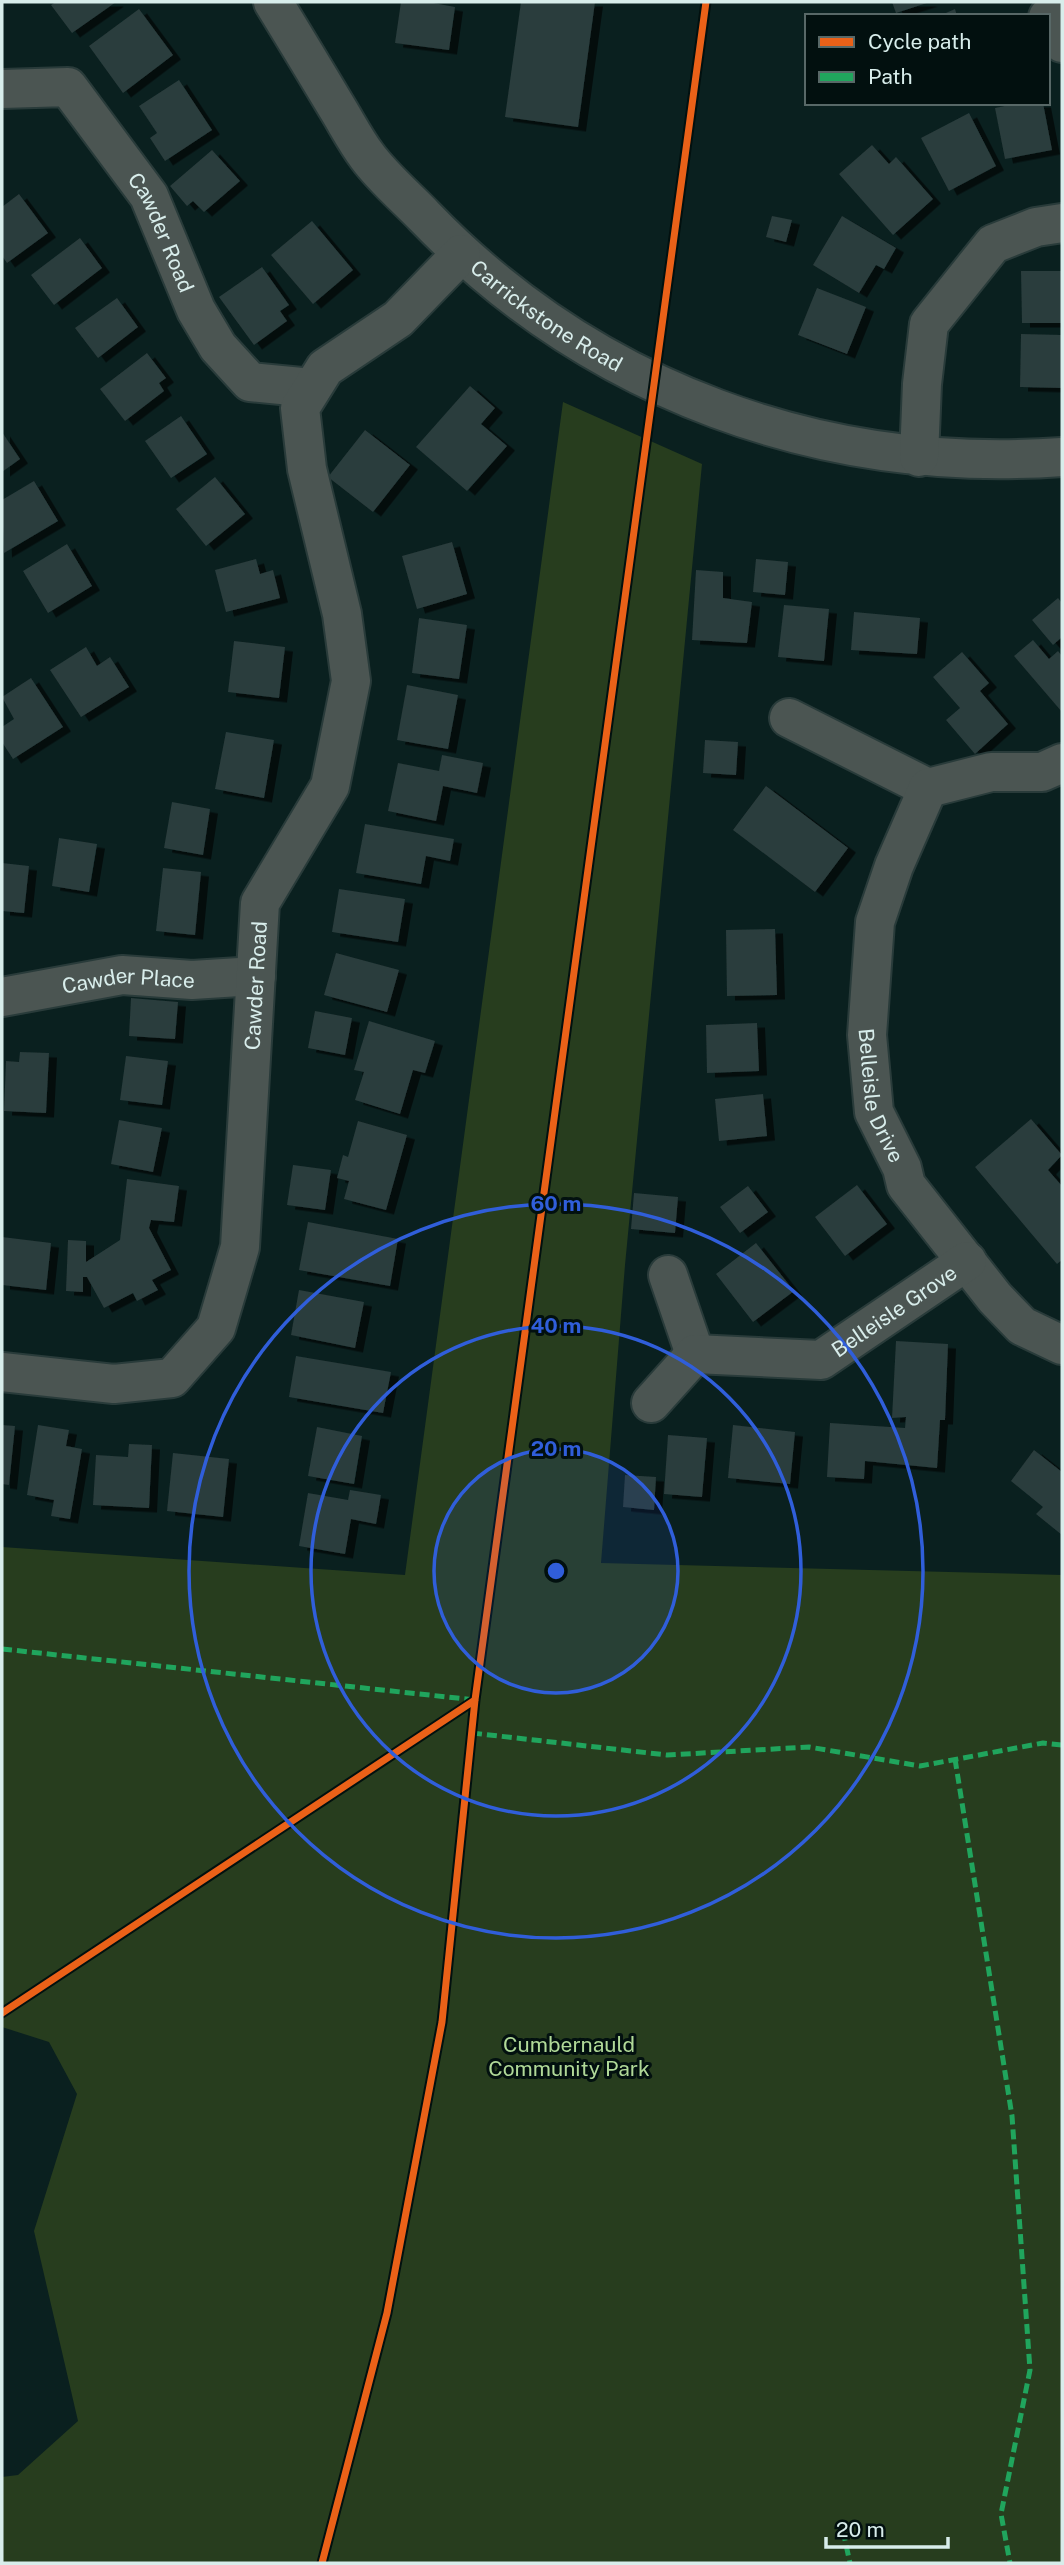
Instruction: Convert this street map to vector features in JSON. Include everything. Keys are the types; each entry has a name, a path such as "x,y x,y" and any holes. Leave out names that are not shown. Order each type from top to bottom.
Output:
{"street":[{"name":"Carrickstone Road","path":"273,2 367,156 461,254 513,296 588,346 654,383 710,408 801,437 919,457 1014,460 1062,457"},
{"path":"1050,20 1062,43"},
{"name":"Cawder Road","path":"2,89 68,87 149,196 196,310 218,347 250,382 312,388"},
{"path":"919,457 922,384 929,324 993,244 1036,227 1062,223"},
{"name":"Cawder Road","path":"2,1372 114,1384 172,1378 216,1328 240,1247 260,903 330,786 351,681 342,614 307,469 300,408 325,368 398,320 461,254"},
{"path":"789,718 928,788 991,772 1042,772 1062,764"},
{"name":"Belleisle Drive","path":"928,788 894,866 875,922 867,1035 874,1112 902,1168 906,1185 967,1261 1022,1326 1062,1345"},
{"name":"Cawder Place","path":"2,998 122,975 192,980 256,976"},
{"name":"Belleisle Grove","path":"695,1354 821,1360 967,1261"},
{"path":"651,1403 695,1354 667,1275"}],"green space":[{"name":"Cumbernauld Community Park","path":"563,402 702,464 625,1265 601,1563 1062,1575 1062,2563 2,2563 2,2477 18,2475 78,2421 34,2231 77,2094 49,2042 2,2027 2,1547 405,1575"}],"building":[{"path":"56,2 116,2 72,33 51,5"},
{"path":"401,2 428,2 455,7 449,50 395,43"},
{"path":"521,2 595,2 578,127 505,117"},
{"path":"892,2 930,2 896,13"},
{"path":"139,9 173,55 123,93 89,46"},
{"path":"955,9 956,14 944,14"},
{"path":"179,80 212,130 165,161 150,138 157,133 139,106"},
{"path":"1009,105 1043,105 1052,150 1005,159 995,108"},
{"path":"969,113 996,166 949,191 921,138"},
{"path":"872,145 889,164 896,157 933,199 893,235 839,174"},
{"path":"212,150 240,181 204,212 193,201 187,206 170,186"},
{"path":"19,194 48,233 7,263 2,256 2,207"},
{"path":"772,216 792,220 786,242 766,237"},
{"path":"842,216 896,248 884,269 876,265 859,293 813,265"},
{"path":"312,221 353,270 313,304 271,255"},
{"path":"80,238 102,268 54,305 31,275"},
{"path":"262,267 289,305 280,311 287,321 254,345 219,297"},
{"path":"1021,271 1062,271 1062,323 1022,323"},
{"path":"817,288 866,307 847,354 798,335"},
{"path":"117,298 138,327 98,358 75,328"},
{"path":"1021,334 1062,335 1062,388 1020,387"},
{"path":"147,353 166,378 159,383 164,391 125,421 100,389"},
{"path":"470,386 495,408 481,424 507,446 467,491 416,447"},
{"path":"181,416 207,454 171,478 145,441"},
{"path":"365,430 410,465 373,512 328,477"},
{"path":"2,432 20,459 2,472"},
{"path":"215,477 245,514 206,546 176,509"},
{"path":"34,481 58,521 4,553 2,500"},
{"path":"452,542 467,594 417,609 402,556"},
{"path":"67,544 92,586 48,613 23,571"},
{"path":"256,559 260,574 273,570 280,598 226,612 215,570"},
{"path":"756,559 788,562 785,595 753,592"},
{"path":"696,570 723,572 723,598 752,602 747,643 692,640"},
{"path":"1058,598 1062,603 1062,637 1053,645 1032,620"},
{"path":"784,605 829,609 824,661 778,657"},
{"path":"854,612 920,618 917,654 851,650"},
{"path":"419,618 467,625 459,679 412,673"},
{"path":"1033,640 1049,659 1058,651 1062,656 1062,712 1014,656"},
{"path":"234,641 285,647 279,698 228,692"},
{"path":"86,647 97,666 110,657 129,687 81,717 50,670"},
{"path":"962,652 989,683 980,691 1008,724 975,754 946,720 960,708 933,677"},
{"path":"31,678 63,727 13,759 2,742 2,727 14,719 2,697"},
{"path":"407,685 458,695 448,749 397,740"},
{"path":"226,732 274,740 264,798 215,789"},
{"path":"705,740 738,742 736,775 703,773"},
{"path":"442,755 483,763 477,793 443,786 436,821 388,811 398,763 439,771"},
{"path":"766,786 848,848 815,892 733,830"},
{"path":"172,802 210,809 203,855 164,848"},
{"path":"365,824 454,839 450,861 426,856 421,884 356,873"},
{"path":"59,838 97,844 89,892 52,886"},
{"path":"2,863 29,866 24,913 2,911"},
{"path":"163,868 201,872 195,935 156,931"},
{"path":"339,889 405,899 398,942 332,932"},
{"path":"775,929 777,995 727,996 726,930"},
{"path":"336,953 399,970 387,1012 324,995"},
{"path":"131,998 178,1002 175,1039 129,1036"},
{"path":"315,1011 352,1018 345,1055 308,1048"},
{"path":"369,1021 435,1041 425,1073 413,1070 400,1114 355,1100 364,1072 354,1070"},
{"path":"757,1023 759,1071 707,1073 706,1025"},
{"path":"20,1052 49,1053 46,1113 4,1111 6,1061 19,1062"},
{"path":"126,1056 168,1061 162,1105 120,1100"},
{"path":"763,1094 767,1136 719,1141 715,1099"},
{"path":"1031,1119 1062,1155 1048,1170 1062,1186 1062,1260 1057,1264 975,1167"},
{"path":"119,1120 162,1128 153,1172 111,1164"},
{"path":"358,1121 407,1135 386,1210 344,1199 349,1181 337,1178 343,1155 348,1157"},
{"path":"293,1165 331,1170 325,1210 287,1205"},
{"path":"127,1179 179,1186 174,1222 151,1220 149,1228 171,1270 152,1280 158,1290 137,1301 133,1293 104,1308 87,1277 83,1277 83,1292 66,1291 68,1240 86,1241 86,1262 120,1240"},
{"path":"857,1185 887,1224 845,1256 815,1217"},
{"path":"748,1186 768,1212 740,1233 720,1207"},
{"path":"634,1193 678,1197 675,1233 631,1229"},
{"path":"308,1222 398,1239 390,1286 299,1270"},
{"path":"2,1237 51,1243 46,1290 2,1285"},
{"path":"756,1243 794,1291 753,1322 716,1274"},
{"path":"299,1290 364,1302 355,1348 291,1335"},
{"path":"896,1341 948,1344 945,1420 940,1420 937,1468 865,1461 864,1479 827,1477 830,1423 905,1428 906,1417 892,1418"},
{"path":"296,1356 391,1372 383,1413 289,1397"},
{"path":"2,1425 15,1426 9,1485 2,1484"},
{"path":"38,1425 69,1430 66,1446 82,1449 70,1519 51,1516 54,1500 27,1495"},
{"path":"733,1425 795,1432 790,1484 728,1478"},
{"path":"317,1427 362,1436 354,1484 308,1476"},
{"path":"668,1435 707,1438 702,1497 664,1494"},
{"path":"129,1444 152,1445 149,1508 93,1505 96,1455 128,1457"},
{"path":"1034,1450 1062,1472 1062,1535 1036,1514 1043,1507 1011,1481"},
{"path":"173,1453 229,1459 223,1517 167,1511"},
{"path":"625,1475 656,1477 654,1510 623,1507"},
{"path":"350,1490 381,1495 376,1524 351,1519 345,1554 299,1546 308,1493 348,1500"}],"marked path":[{"path":"2,1649 475,1700"},
{"path":"472,1733 667,1755 809,1747 920,1766 1043,1743 1062,1745"},
{"path":"955,1759 1012,2116 1030,2370 1001,2514 1010,2563"},
{"path":"843,2531 850,2563"}],"cycle path":[{"path":"322,2563 387,2313 442,2022 475,1700 706,2"},
{"path":"2,2013 475,1700"}]}
